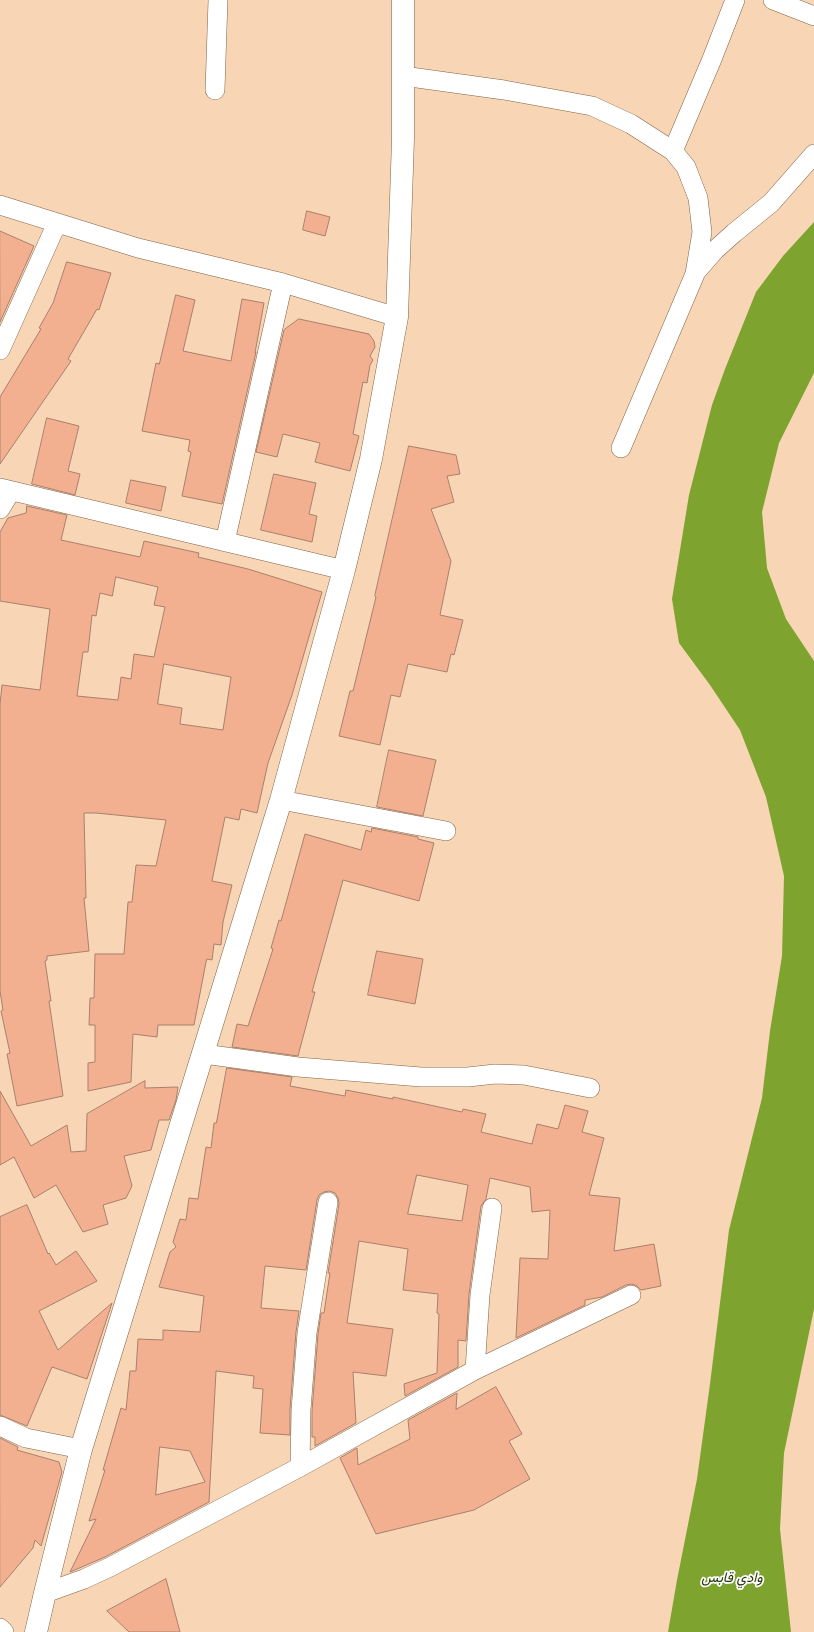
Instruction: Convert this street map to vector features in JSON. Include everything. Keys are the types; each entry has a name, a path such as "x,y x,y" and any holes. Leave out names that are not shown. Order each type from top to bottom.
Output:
{"street":[{"path":"215,90 218,0"},
{"path":"36,1632 44,1592 81,1449 204,1054 281,800 344,570 371,459 397,317 403,139 403,0"},
{"path":"673,151 712,59 734,0"},
{"path":"773,0 795,4 814,16"},
{"path":"403,76 504,90 592,106 631,124 673,151 686,167 698,198 702,232 695,274 621,448"},
{"path":"695,274 715,250 771,203 814,154"},
{"path":"0,205 138,248 283,283 397,317"},
{"path":"0,350 57,223"},
{"path":"225,542 283,283"},
{"path":"0,509 6,490 344,570"},
{"path":"281,800 446,831"},
{"path":"204,1054 298,1068 421,1077 468,1078 496,1074 524,1075 590,1088"},
{"path":"300,1467 301,1410 307,1333 328,1202"},
{"path":"475,1370 480,1295 492,1208"},
{"path":"44,1592 84,1579 110,1567 300,1467 475,1370 631,1295"},
{"path":"0,1426 26,1438 81,1449"},
{"path":"0,1628 4,1632"}],"water":[{"name":"وادي قابس","path":"814,222 814,373 779,443 762,512 767,568 786,619 814,661 814,1309 784,1453 780,1529 791,1632 668,1632 697,1479 729,1230 762,1098 770,1031 782,956 784,876 766,797 740,730 710,685 679,643 672,599 689,495 712,405 725,369 756,292 783,256"}],"building":[{"path":"307,211 330,217 325,236 303,230"},
{"path":"0,231 34,246 0,322"},
{"path":"67,262 111,273 99,310 97,309 68,359 71,361 0,464 0,397 41,329 39,328 53,303"},
{"path":"176,295 195,300 183,351 231,361 242,299 264,303 255,353 256,352 222,504 182,496 191,452 188,451 190,440 142,431 156,363 159,364"},
{"path":"299,319 369,334 374,341 375,347 370,356 373,360 370,365 367,383 363,382 353,434 359,436 350,471 315,462 320,443 283,434 277,457 256,452 284,330"},
{"path":"47,418 79,426 68,471 80,474 75,495 32,484"},
{"path":"409,446 456,455 460,474 447,476 454,502 431,509 451,561 440,615 463,620 454,655 451,654 447,672 408,664 400,697 391,695 380,745 339,736 350,691 353,691 376,597"},
{"path":"274,474 316,483 309,514 317,516 312,542 261,530"},
{"path":"131,480 166,487 161,511 126,503"},
{"path":"27,506 67,515 61,540 140,557 144,541 199,553 198,557 248,569 322,592 292,695 268,763 257,813 241,809 239,820 225,817 212,881 232,885 223,922 221,945 214,944 212,960 207,959 194,1025 158,1025 157,1037 133,1034 131,1082 88,1091 88,1063 95,1062 95,1025 89,1025 90,998 94,998 95,954 124,954 128,902 132,902 136,865 156,866 166,820 84,813 86,898 84,898 89,951 47,956 47,960 45,961 51,1001 49,1001 63,1096 17,1106 7,1054 10,1053 1,1011 3,1010 0,991 0,704 2,685 40,690 50,609 0,601 0,532 8,518 26,513","holes":["116,577 158,587 154,605 165,607 154,657 134,654 131,679 121,677 118,700 77,696 83,652 88,652 92,615 96,616 100,593 112,596","164,664 231,677 223,730 180,724 182,708 158,704"]},
{"path":"389,750 436,760 423,816 377,807"},
{"path":"372,828 418,837 418,839 434,843 419,901 343,880 312,992 315,992 298,1056 232,1047 237,1024 248,1026 273,949 271,948 279,920 281,921 305,834 361,850 366,830 371,832"},
{"path":"377,951 423,959 415,1004 368,995"},
{"path":"227,1068 292,1077 290,1086 345,1096 346,1090 393,1099 393,1097 462,1112 463,1109 486,1114 481,1132 532,1144 537,1124 558,1129 565,1105 588,1111 582,1132 604,1138 589,1195 620,1198 614,1251 654,1244 661,1286 641,1290 632,1284 626,1285 602,1297 585,1300 585,1305 516,1338 520,1258 548,1259 550,1210 532,1212 530,1187 490,1178 486,1199 481,1206 469,1294 466,1341 458,1340 458,1367 405,1396 404,1384 437,1373 439,1314 437,1313 438,1294 403,1290 408,1249 359,1241 347,1323 393,1329 386,1376 353,1372 356,1423 315,1446 315,1437 312,1437 312,1411 318,1334 321,1313 324,1313 330,1273 328,1273 339,1204 335,1193 329,1191 324,1192 319,1195 317,1200 306,1270 265,1266 261,1308 299,1311 290,1409 290,1435 260,1433 263,1389 253,1388 254,1376 216,1371 209,1502 105,1557 70,1572 96,1519 89,1521 105,1470 103,1470 121,1408 126,1410 130,1371 136,1371 138,1339 163,1340 163,1330 200,1332 204,1296 159,1287 170,1252 176,1247 173,1242 180,1219 186,1220 189,1198 198,1199 206,1147 211,1148 214,1123 216,1123","holes":["417,1175 468,1185 462,1221 408,1214","160,1447 190,1451 205,1482 156,1495"]},
{"path":"145,1081 145,1088 178,1087 176,1100 169,1120 159,1120 151,1150 124,1156 132,1186 126,1198 103,1205 108,1224 83,1232 56,1185 34,1198 14,1157 0,1165 0,1091 31,1146 67,1125 71,1152 86,1151 87,1114"},
{"path":"27,1205 48,1254 49,1253 56,1265 76,1251 97,1281 39,1311 58,1350 112,1303 87,1379 52,1367 27,1426 0,1415 0,1217"},
{"path":"496,1387 522,1434 509,1441 530,1479 474,1510 376,1534 340,1458 357,1448 358,1465 410,1439 408,1420 457,1393 456,1409"},
{"path":"0,1438 18,1447 17,1450 59,1462 62,1472 41,1546 35,1540 33,1548 0,1587"},
{"path":"166,1579 180,1632 129,1632 107,1611"}]}
